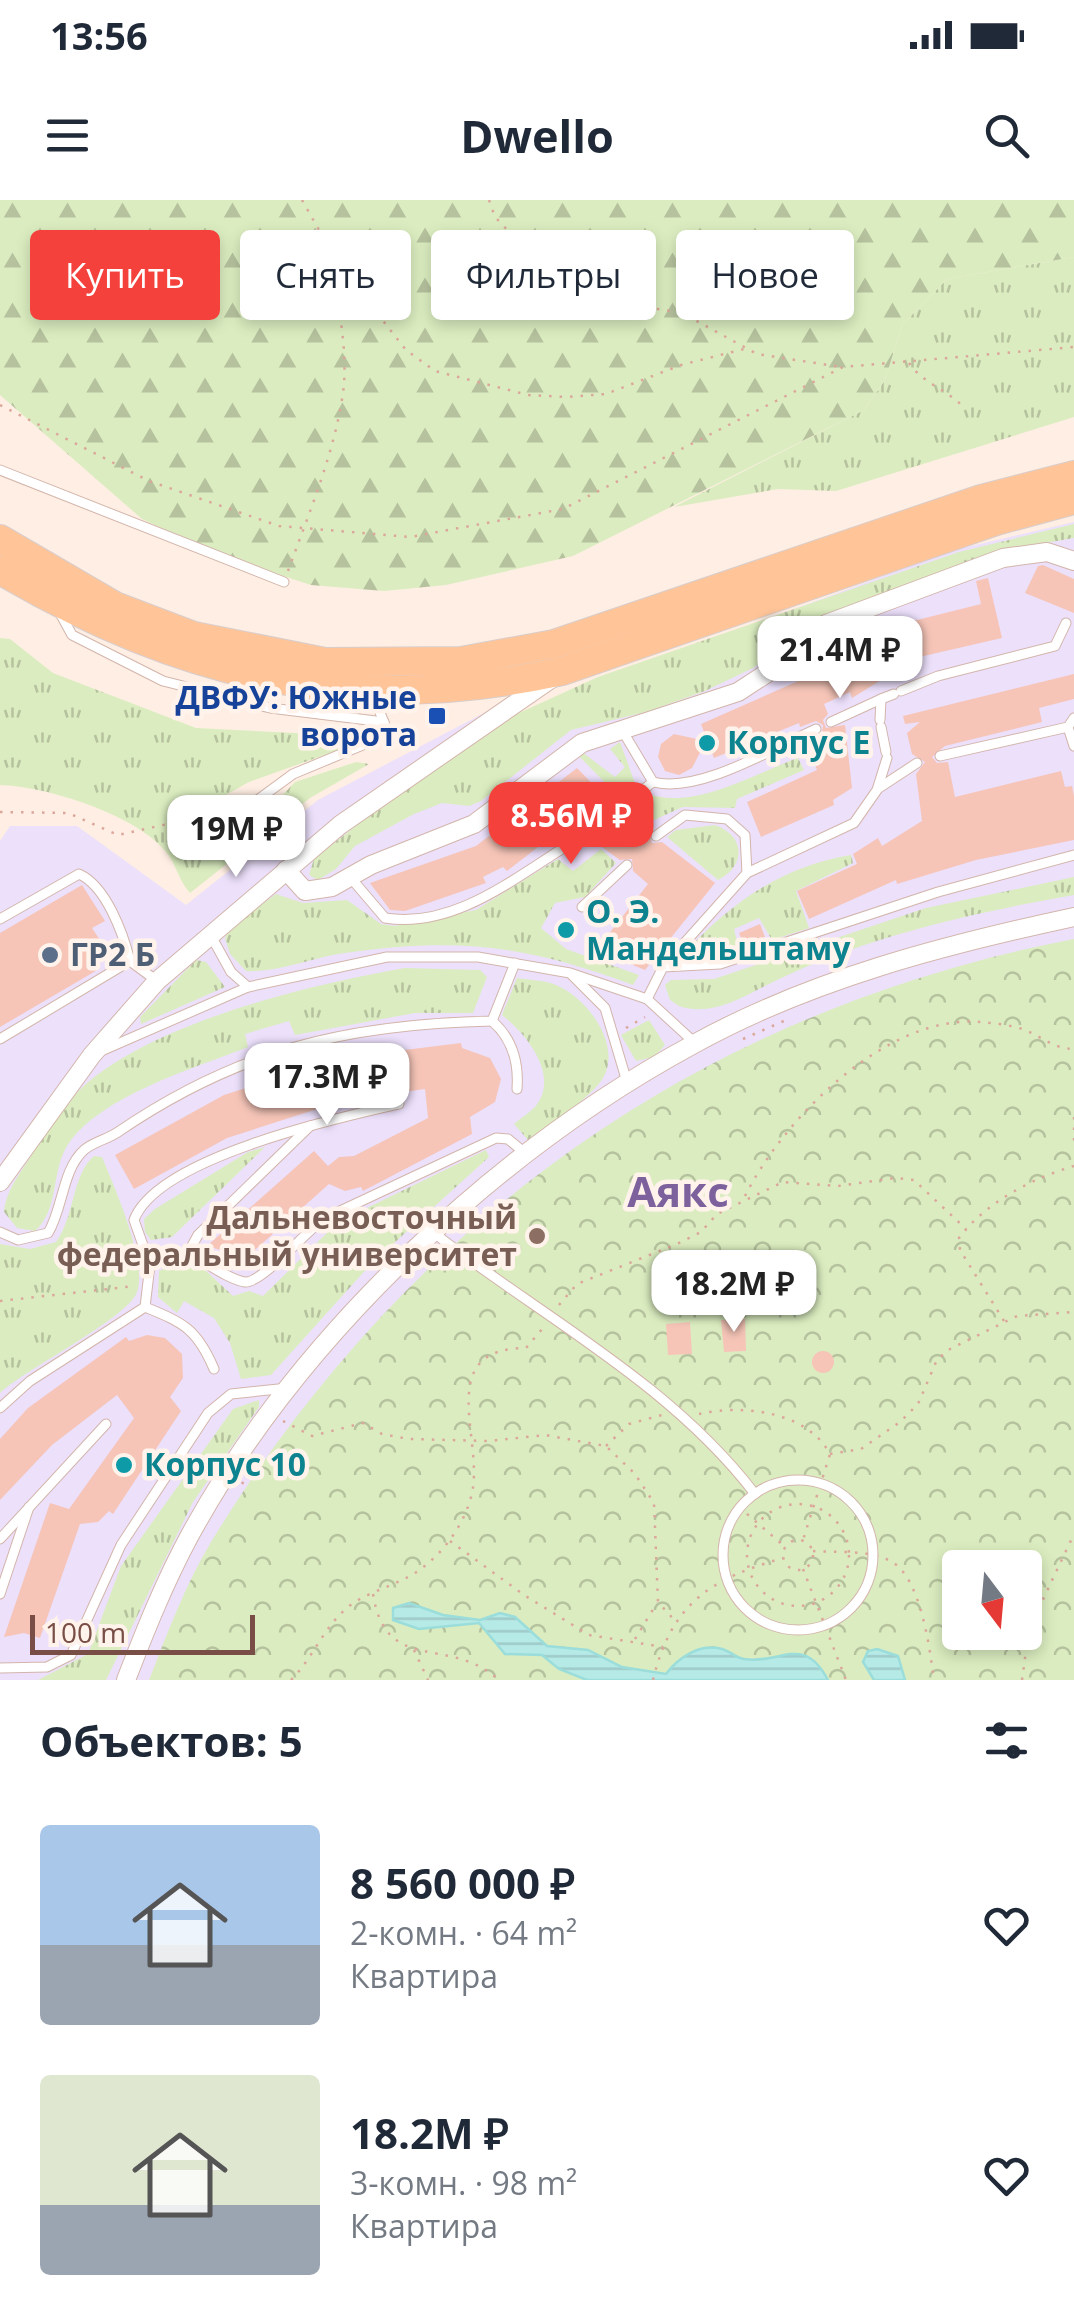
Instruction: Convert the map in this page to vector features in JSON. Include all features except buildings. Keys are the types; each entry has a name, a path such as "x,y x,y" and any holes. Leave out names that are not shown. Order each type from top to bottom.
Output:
{"main road":[{"path":"0,539 114,606 194,636 324,662 461,661 554,644 980,499 1074,475"},
{"path":"0,570 54,602 145,645 191,660 364,691 498,685 562,670 996,520 1074,500"}],"street":[{"path":"286,870 305,891 332,887 474,824 582,743 738,692 778,666 826,624 1003,558 1047,552 1074,561"},
{"path":"0,1182 92,1055 157,981 340,825 526,700 562,670"},
{"path":"126,1680 191,1533 270,1412 381,1283 525,1153 627,1083 696,1043 893,962 1074,917"}],"lane":[{"path":"0,470 284,582"},
{"path":"54,602 72,635 163,681 270,708 384,722"},
{"path":"831,722 938,676 1054,646 1066,623"},
{"path":"256,801 293,774 382,737 384,722 378,706 364,691"},
{"path":"647,999 663,967 747,873 854,823 889,765 880,724 881,699"},
{"path":"940,756 1071,722 1074,746"},
{"path":"618,809 653,782 686,783 816,728"},
{"path":"622,730 653,782"},
{"path":"877,790 917,763"},
{"path":"656,836 685,815 727,819 745,835 747,873"},
{"path":"350,877 384,918 402,921 479,902 585,835"},
{"path":"663,967 720,964 938,892 1074,855"},
{"path":"582,907 627,866"},
{"path":"0,918 79,874 92,879 124,936 130,961 157,981"},
{"path":"210,934 231,972 248,988"},
{"path":"92,1055 248,988 402,955 478,957 570,973 647,999 696,1043"},
{"path":"0,1039 130,961"},
{"path":"492,1021 515,964"},
{"path":"570,973 605,1008 616,1033 627,1083"},
{"path":"492,1021 510,1044 518,1067 517,1089"},
{"path":"0,1232 18,1240 48,1233 71,1171 84,1150 210,1075 280,1048 344,1035 432,1022 492,1021"},
{"path":"145,1307 150,1265 134,1229 140,1202 244,1146 312,1124 400,1104"},
{"path":"150,1265 188,1253 198,1235 312,1124"},
{"path":"188,1253 243,1282 258,1280 304,1232 325,1218 496,1138 508,1139 525,1153"},
{"path":"434,1233 677,1410 755,1494"},
{"path":"145,1307 184,1324 201,1338 214,1369"},
{"path":"0,1408 30,1381 145,1307"},
{"path":"0,1668 46,1668 71,1656 121,1545 208,1413 232,1394 291,1388"},
{"path":"0,1539 106,1424"},
{"path":"782,1482 822,1484 857,1508 871,1538 873,1555 865,1588 856,1602 825,1624 797,1630 764,1622 738,1601 726,1575 725,1537 740,1507 755,1494 782,1482"},
{"path":"0,1594 32,1500"}],"path":[{"path":"302,200 318,230"},
{"path":"489,200 495,217 571,286 616,302 682,313 748,348 794,363 842,367 1074,347"},
{"path":"284,582 343,392 339,320"},
{"path":"383,320 406,350 435,371 528,394 606,394 681,365 748,348"},
{"path":"908,362 926,384 965,408"},
{"path":"0,405 149,482 279,526 410,537 563,509 842,367"},
{"path":"0,812 68,813 118,835 172,823 193,826 208,820 227,838 253,817 256,801"},
{"path":"616,1033 660,1009"},
{"path":"739,1041 793,1016"},
{"path":"743,1200 757,1172 834,1083 902,1035 946,1022 975,1022 1016,1028 1048,1046 1074,1049"},
{"path":"1074,1117 1074,1143"},
{"path":"1004,1321 960,1250 959,1238 966,1228 1022,1186 1047,1172 1074,1166"},
{"path":"291,1680 348,1607 427,1565 449,1540 472,1492 467,1398 474,1372 484,1356 500,1348 526,1348 577,1284 702,1232 717,1214 783,1182 825,1186 895,1178 914,1180 966,1228"},
{"path":"0,1301 147,1284"},
{"path":"830,1454 877,1441 918,1404 936,1362 946,1351 1004,1321 1050,1312 1074,1312"},
{"path":"606,1446 629,1424 677,1410"},
{"path":"688,1419 727,1410 760,1412 810,1430 830,1454"},
{"path":"270,1412 312,1436 364,1423 382,1434 409,1438 472,1440 544,1435 606,1446 635,1474 654,1502 659,1537 658,1602 635,1640"},
{"path":"803,1540 830,1454"},
{"path":"233,1498 252,1467"},
{"path":"787,1504 815,1506 838,1523 849,1554 838,1587 816,1602 797,1606 775,1601 757,1586 748,1568 748,1543 758,1523 787,1504"},
{"path":"740,1507 785,1546"},
{"path":"1022,1680 1029,1629 1074,1534"},
{"path":"449,1540 589,1635 664,1647"},
{"path":"813,1551 812,1562 803,1569 791,1568 783,1558 785,1546 791,1540 803,1540 813,1551 873,1555 893,1562 903,1572 926,1625 933,1673"},
{"path":"653,1680 677,1623 726,1575 783,1558"},
{"path":"803,1569 846,1680"},
{"path":"373,1593 376,1616 395,1642 414,1650 470,1658 499,1680"},
{"path":"658,1602 677,1623"},
{"path":"414,1650 428,1680"}],"shaded area":[{"name":"Дальневосточный федеральный университет","path":"1074,522 1074,1680 0,1680 0,841 10,826 77,826 186,905 318,800 486,712 501,733 720,637 950,551"}],"green space":[{"path":"0,200 1074,200 1074,257 947,279 902,325 885,380 864,410 573,556 446,585 384,591 311,585 219,555 142,519 0,395"},
{"path":"1074,257 1074,417 836,491 778,489 674,507 864,410 885,380 902,325 947,279"},
{"path":"1074,524 1074,538 1004,550 819,623 753,668 705,691 646,712 571,730 481,801 469,806 442,803 414,814 355,846 336,869 318,880 309,875 314,859 367,817 510,717 598,677 959,552"},
{"path":"0,638 10,639 53,673 196,728 355,736 355,744 249,782 192,814 186,823 199,842 214,845 239,841 295,782 356,762 369,764 310,798 190,893 166,852 134,826 65,797 0,785"},
{"path":"620,742 637,789 622,800 578,755 582,752 615,777 625,767 610,749"},
{"path":"798,758 804,770 737,799 735,808 683,807 647,823 630,808 644,792 681,798 701,795"},
{"path":"715,825 732,836 739,851 734,867 718,880 667,837 676,830"},
{"path":"601,849 616,863 585,897 555,903 541,928 566,949 639,975 633,985 525,953 457,946 385,948 246,971 230,954 225,938 230,928 276,894 303,903 347,900 381,924 395,926 476,910 558,859 573,871"},
{"path":"851,855 853,863 796,891 809,928 772,940 759,918 734,929 739,950 692,962 691,946 744,899 804,867"},
{"path":"1074,877 1074,895 999,909 886,938 813,964 718,1007 679,1006 670,1000 665,985 671,980 714,979 926,908"},
{"path":"1074,939 1074,1680 149,1680 177,1610 211,1542 289,1427 376,1322 472,1228 577,1146 690,1076 810,1018 938,972"},
{"path":"196,960 206,962 225,987 141,1024 140,1017"},
{"path":"405,968 480,970 487,977 473,1013 415,1013 295,1035 289,1021 245,1034 248,1047 124,1098 82,1128 67,1146 48,1213 35,1231 17,1228 4,1212 16,1180 62,1110 97,1075 128,1055 164,1036 245,1006"},
{"path":"517,978 542,981 569,992 592,1014 607,1043 606,1073 597,1086 528,1140 514,1124 538,1103 544,1079 529,1043 502,1015"},
{"path":"649,1020 665,1045 654,1057 636,1061 621,1035"},
{"path":"265,1147 172,1237 151,1240 145,1232 144,1219 155,1209 248,1152"},
{"path":"486,1150 489,1157 371,1264 271,1375 241,1379 230,1343 214,1318 184,1301 177,1313 158,1297 159,1271 178,1262 205,1270 233,1296 249,1291 263,1296 338,1222"},
{"path":"94,1156 102,1157 128,1224 138,1263 137,1292 116,1315 0,1393 0,1244 30,1249 56,1242 81,1173"},
{"path":"259,1400 259,1407 193,1502 106,1680 38,1680 88,1654 121,1566 233,1409"}],"water":[{"path":"409,1603 443,1615 480,1620 500,1613 515,1617 547,1646 588,1650 622,1667 666,1674 691,1653 714,1648 757,1660 800,1654 819,1666 828,1680 587,1680 559,1669 542,1655 505,1654 479,1623 419,1629 393,1620 393,1608"},
{"path":"877,1649 898,1656 905,1680 874,1680 863,1662 868,1651"}],"place":[{"name":"ДВФУ: Южные ворота","path":"437,716"},
{"name":"Корпус E","path":"707,743"},
{"name":"О. Э. Мандельштаму","path":"566,930"},
{"name":"ГР2 Б","path":"50,955"},
{"name":"Дальневосточный федеральный университет","path":"537,1236"},
{"name":"Корпус 10","path":"124,1465"}],"district":[{"name":"Аякс","path":"678,1192"}]}
